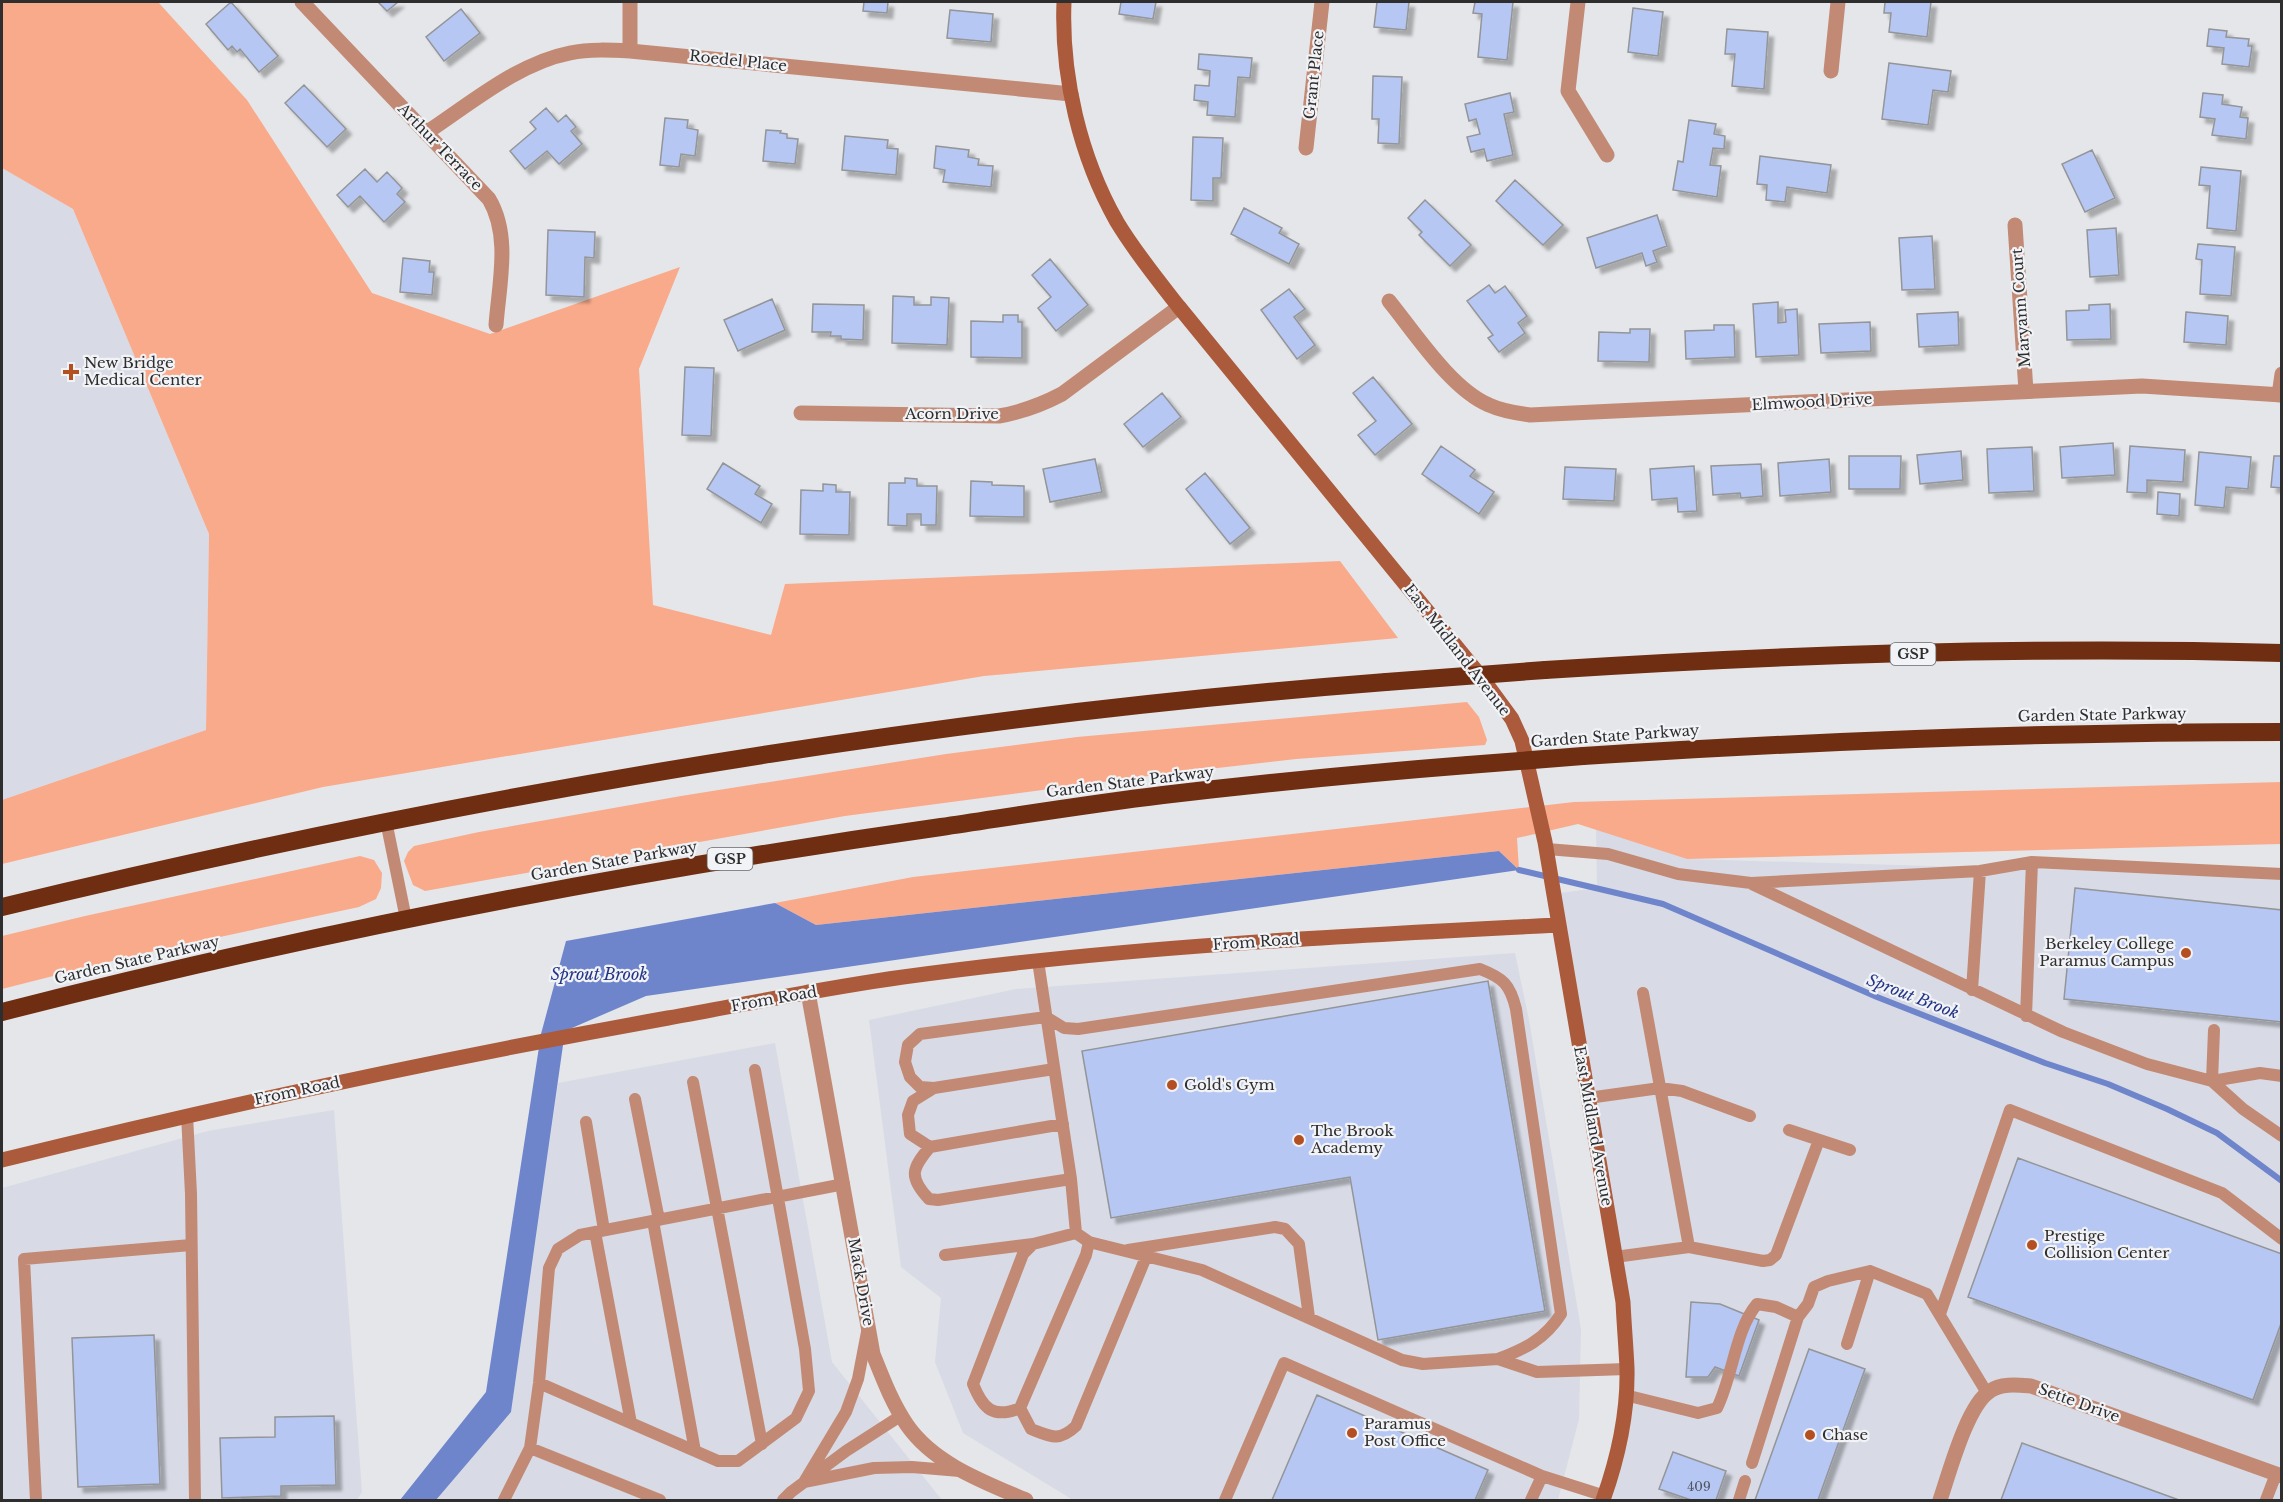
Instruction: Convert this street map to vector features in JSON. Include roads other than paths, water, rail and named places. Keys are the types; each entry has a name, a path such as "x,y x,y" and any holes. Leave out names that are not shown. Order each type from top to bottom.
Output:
{"highway":[{"name":"GSP","path":"2,906 386,821 650,774 916,733 1156,702 1254,692 1545,670 1822,656 2111,650 2282,653"},
{"name":"Garden State Parkway","path":"2,1012 193,964 406,919 730,859 1161,795 1377,772 1583,756 1858,740 2004,734 2282,732"}],"street":[{"name":"Arthur Terrace","path":"302,2 492,204 499,224 502,245 496,325"},
{"path":"630,2 630,51"},
{"name":"East Midland Avenue","path":"1064,2 1065,53 1071,94 1084,146 1117,220 1140,258 1475,669 1512,719 1522,741 1546,845 1623,1302 1627,1370 1624,1416 1616,1462 1604,1498"},
{"name":"Grant Place","path":"1306,148 1322,2"},
{"path":"1578,2 1568,91 1607,155"},
{"path":"1831,71 1838,2"},
{"name":"Roedel Place","path":"426,133 523,69 543,60 598,49 1071,94"},
{"name":"Maryann Court","path":"2015,225 2026,391"},
{"name":"Elmwood Drive","path":"1389,301 1454,381 1467,393 1507,412 1530,415 2142,386 2280,395"},
{"name":"Acorn Drive","path":"801,413 999,416 1016,413 1042,405 1062,394 1179,307"},
{"path":"2280,395 2282,374"},
{"name":"From Road","path":"2,1160 187,1114 514,1046 808,992 903,977 1161,949 1296,939 1558,925"},
{"name":"Mack Drive","path":"808,992 873,1354 887,1390 908,1426 938,1455 964,1471 1026,1500"},
{"name":"Sette Drive","path":"1987,1393 1992,1389 2013,1385 2031,1386 2279,1475"},
{"path":"1940,1500 1970,1418 1979,1399 1987,1393"}],"lane":[{"path":"386,821 406,919"},
{"path":"1546,845 1608,854 1678,874 1751,883 1980,871 2032,862 2282,874"},
{"path":"2026,1016 2032,862"},
{"path":"1972,990 1980,871"},
{"path":"1751,883 2026,1016 2147,1064 2212,1081 2260,1073 2282,1076"},
{"path":"1038,962 1071,1179 1076,1233"},
{"path":"945,1255 1033,1244 1076,1233 1089,1242 1202,1270 1402,1360 1423,1365 1498,1359 1536,1342 1551,1329 1561,1314 1516,1009 1512,991 1499,977 1480,969 1078,1029 1064,1028 1046,1017 920,1034 908,1045 905,1062 910,1077 920,1087 934,1088 1054,1069"},
{"path":"1643,993 1689,1247"},
{"path":"2212,1081 2214,1030"},
{"path":"539,1383 718,1461 738,1461 796,1418 809,1391 805,1349 755,1070"},
{"path":"2212,1081 2243,1109 2282,1136"},
{"path":"693,1082 762,1444"},
{"path":"930,1147 910,1134 908,1115 913,1101 934,1088"},
{"path":"1588,1098 1660,1088 1682,1091 1750,1116"},
{"path":"635,1099 695,1451"},
{"path":"1940,1314 2010,1110 2222,1193 2282,1239"},
{"path":"187,1114 191,1194 195,1500"},
{"path":"586,1122 600,1231 630,1423"},
{"path":"1063,1124 930,1147 918,1159 914,1169 918,1185 929,1199 938,1200 1071,1179"},
{"path":"1789,1130 1850,1150"},
{"path":"1615,1257 1689,1247 1762,1261 1770,1260 1776,1255 1818,1140"},
{"path":"504,1500 530,1448 539,1383 549,1268 558,1249 580,1235 843,1184"},
{"path":"1124,1251 1275,1227 1285,1229 1299,1244 1309,1317"},
{"path":"1033,1244 1023,1254 973,1384 980,1400 991,1411 1006,1414 1020,1408 1086,1255 1089,1242"},
{"path":"36,1500 24,1259 191,1245"},
{"path":"1020,1408 1031,1429 1053,1438 1067,1435 1076,1426 1146,1257"},
{"path":"1848,1344 1870,1271"},
{"path":"1752,1463 1798,1317 1808,1304 1814,1287 1828,1281 1870,1271 1927,1294 1987,1393"},
{"path":"1625,1395 1698,1413 1717,1408 1726,1390 1748,1315 1757,1304 1776,1307 1798,1317"},
{"path":"804,1482 846,1412 858,1379 868,1322"},
{"path":"1498,1359 1537,1372 1627,1370"},
{"path":"1225,1500 1284,1363 1542,1476 1604,1498"},
{"path":"783,1500 804,1482 902,1415"},
{"path":"530,1448 660,1500"},
{"path":"804,1482 874,1468 912,1467 964,1471"},
{"path":"2266,1500 2279,1475"},
{"path":"1531,1500 1542,1476"},
{"path":"1739,1500 1745,1481"}],"water":[{"name":"Sprout Brook","path":"1499,851 1519,870 646,996 565,1031 511,1412 436,1500 400,1500 486,1392 541,1034 566,941 775,903 816,925"}],"waterway":[{"name":"Sprout Brook","path":"1519,870 1663,904 1877,997 2045,1063 2108,1084 2217,1133 2282,1181"}],"place":[{"name":"New Bridge Medical Center","path":"71,372"},
{"name":"Berkeley College Paramus Campus","path":"2186,953"},
{"name":"Gold's Gym","path":"1172,1085"},
{"name":"The Brook Academy","path":"1299,1140"},
{"name":"Prestige Collision Center","path":"2032,1245"},
{"name":"Paramus Post Office","path":"1352,1433"},
{"name":"Chase","path":"1810,1435"}]}
